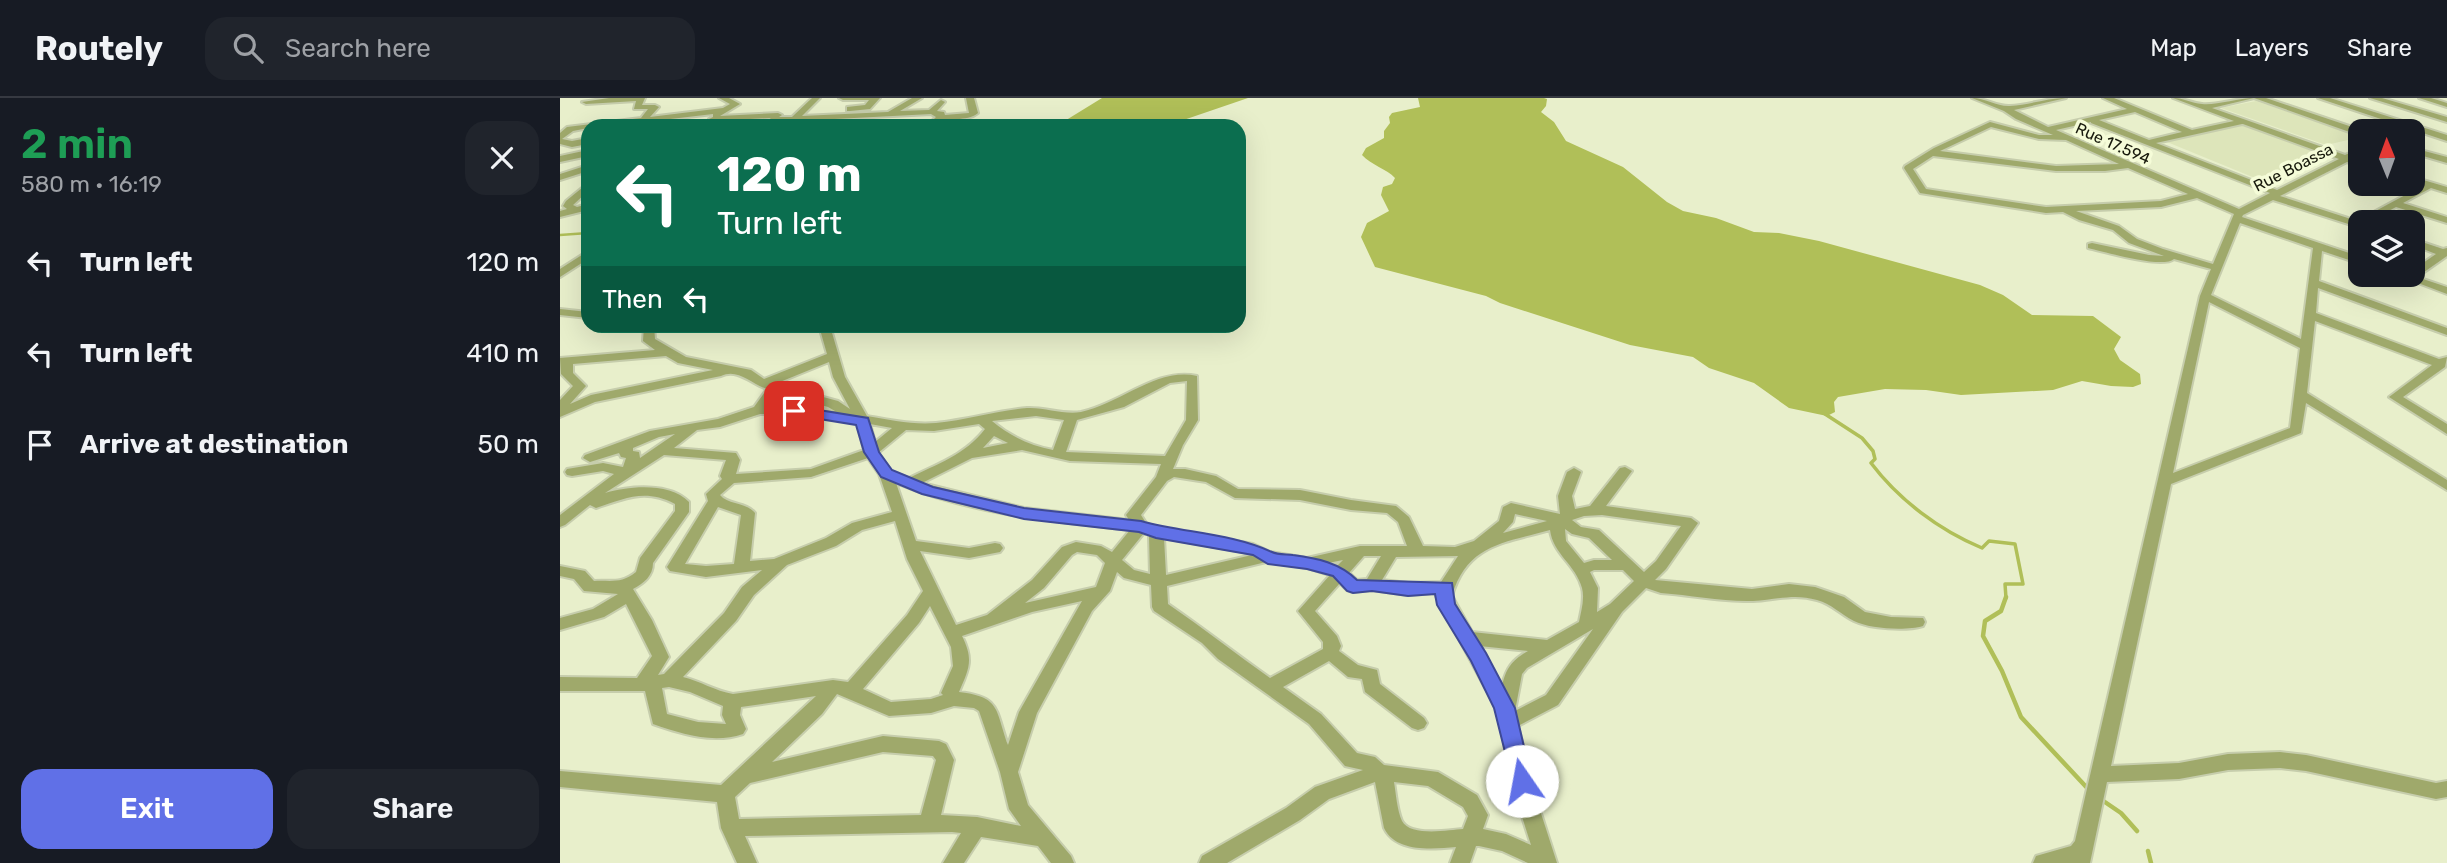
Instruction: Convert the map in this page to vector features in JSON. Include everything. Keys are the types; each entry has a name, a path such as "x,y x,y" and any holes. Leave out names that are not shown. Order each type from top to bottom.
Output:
{"street":[{"path":"589,98 586,102 641,98 637,107 623,119"},
{"path":"653,119 724,110 736,104 723,98"},
{"path":"795,118 817,98"},
{"path":"843,98 874,98"},
{"path":"833,118 844,110 865,108 874,98"},
{"path":"890,118 918,98"},
{"path":"735,119 750,116 890,118 932,113 941,114 940,118 974,113 970,98"},
{"name":"Rue 17.594","path":"1976,98 2007,109 2019,117 2197,195 2237,216 2348,256"},
{"path":"2007,109 2062,98"},
{"path":"2107,98 2190,133"},
{"path":"2177,98 2348,160"},
{"path":"2202,107 2250,98"},
{"path":"2258,98 2348,129"},
{"path":"2322,98 2380,119"},
{"path":"2374,98 2447,120"},
{"path":"2423,98 2447,105"},
{"path":"932,113 941,102"},
{"path":"637,107 655,107 644,119"},
{"path":"717,119 724,110"},
{"path":"2049,129 2135,110"},
{"path":"2426,120 2447,112"},
{"path":"771,119 775,118"},
{"path":"2099,120 2274,194 2348,219"},
{"path":"2151,141 2242,122"},
{"path":"2069,138 2039,137 1990,124 1948,146 1928,153 1908,167 1923,191 2039,209 2161,204 2197,195"},
{"path":"581,127 570,129 560,139 572,144 581,143"},
{"path":"2426,133 2447,138"},
{"path":"1928,153 2057,169 2099,170 2130,165"},
{"path":"2426,154 2447,160"},
{"name":"Rue Boassa","path":"2237,216 2348,157"},
{"path":"560,159 581,161"},
{"path":"560,177 581,165"},
{"path":"2426,184 2447,190"},
{"path":"2385,210 2430,185"},
{"path":"576,210 568,205 581,192"},
{"path":"2397,204 2447,220"},
{"path":"560,214 581,209"},
{"path":"2064,209 2082,218 2116,228 2133,241 2217,268"},
{"path":"2043,863 2083,853 2205,296 2237,216"},
{"path":"2092,246 2149,258 2184,259"},
{"path":"2165,481 2296,430 2318,246"},
{"path":"2425,246 2446,252"},
{"path":"2425,265 2446,252"},
{"path":"560,274 581,259"},
{"path":"2313,282 2447,332"},
{"path":"2425,282 2447,291"},
{"path":"2205,296 2306,346"},
{"path":"560,312 581,314"},
{"path":"2310,315 2444,361"},
{"path":"648,333 648,339 692,364 747,373 768,385 833,404 863,421"},
{"path":"827,333 839,377 863,421 872,452 886,474 911,545 963,659 960,674 951,687 950,693 954,699"},
{"path":"560,410 580,386 567,374 563,362 668,352"},
{"path":"759,410 768,385 832,356"},
{"path":"2444,361 2395,397 2447,430"},
{"path":"560,410 591,399 731,370"},
{"path":"590,458 655,434 720,423 759,410 794,411 903,426 988,425 1013,413 1038,411 1072,416 1111,407 1162,383 1191,377 1194,416 1162,478 1133,515 1149,529 1159,604 1163,611 1208,639 1224,654 1315,719 1352,760 1368,763 1380,772 1394,828 1399,834 1422,839 1470,838 1500,841 1547,862"},
{"path":"2301,395 2445,482"},
{"path":"1059,453 1072,416"},
{"path":"988,425 1022,445 1059,453 1111,461 1169,460"},
{"path":"966,457 982,444 988,425"},
{"path":"561,521 693,426"},
{"path":"741,568 748,513 744,509 728,508 715,501 713,494 731,479 811,473 872,452 903,426"},
{"path":"627,446 626,454 634,455 627,472"},
{"path":"911,483 986,450 1017,447"},
{"path":"661,451 733,457 727,472 731,479"},
{"path":"572,472 603,467 627,472 690,452"},
{"path":"1594,511 1625,471"},
{"path":"1162,478 1172,472 1185,472 1211,479 1229,491 1242,494 1300,495 1340,504 1391,509 1404,520 1423,552 1441,560 1450,580"},
{"path":"1574,472 1565,496 1559,542 1581,569 1591,592 1587,623"},
{"path":"886,474 928,491 1024,513 1225,542 1253,549 1266,557"},
{"path":"560,624 598,613 641,579 646,568 645,562 682,512 682,502 673,496 636,493 609,495 580,514 561,521"},
{"path":"715,501 675,567 688,571 777,565"},
{"path":"1547,862 1527,801 1506,716 1446,605 1444,596 1450,580 1467,554 1503,526 1511,508 1562,519 1577,531 1594,534 1645,582 1661,587 1752,595 1789,590 1815,593 1838,601 1860,617 1891,623 1917,622"},
{"path":"1307,563 1360,551 1455,552 1524,534 1562,519 1594,511 1691,523 1674,549 1645,582 1616,608 1552,700 1506,716"},
{"path":"654,683 730,617 748,591 777,565 831,542 857,526 901,515"},
{"path":"1503,526 1524,534"},
{"path":"1009,772 1028,712 1086,607 1102,591 1114,560 1149,529"},
{"path":"911,545 969,553 995,548"},
{"path":"993,619 1038,584 1067,551 1076,547 1101,551 1129,573 1158,582 1189,577 1266,557 1307,563 1339,572 1353,586"},
{"path":"1269,687 1330,653 1333,646 1331,640 1306,611 1360,551"},
{"path":"1372,584 1391,552"},
{"path":"1581,569 1594,565 1624,565"},
{"path":"560,571 579,575 590,587 625,592 651,629 661,657 654,683 659,719 732,732 737,729 731,715 733,701"},
{"path":"1322,591 1372,584 1392,589 1450,580"},
{"path":"952,633 993,619 1102,591"},
{"path":"560,779 725,794 816,709 842,689 913,619 931,592"},
{"path":"1506,716 1517,668 1587,623 1616,608"},
{"path":"1466,638 1552,647"},
{"path":"1330,653 1354,672 1371,675 1371,687 1418,723"},
{"path":"560,684 654,683 694,686 720,699 733,701 842,689 889,709 931,706 954,699 978,701 986,708 1019,809 1063,863"},
{"path":"748,775 883,744 939,749 945,760 929,823"},
{"path":"2100,774 2179,771 2228,762 2280,760 2443,792"},
{"path":"1209,863 1229,857 1322,793 1380,772 1431,778 1470,801 1478,815 1460,863"},
{"path":"725,794 731,828 747,863"},
{"path":"731,828 929,823 977,826 1042,838"},
{"path":"953,863 977,826"}],"shaded area":[{"path":"1102,98 1248,98 1186,119 1068,119"},
{"path":"1418,98 1547,99 1541,112 1554,122 1566,141 1623,167 1667,202 1683,211 1716,218 1754,232 1779,233 1819,241 1980,285 2003,295 2032,315 2093,316 2121,337 2114,349 2120,360 2140,374 2141,384 2133,387 2111,386 2082,381 2053,390 1961,395 1926,390 1885,389 1838,397 1834,402 1835,412 1827,416 1789,408 1754,383 1709,368 1693,357 1630,345 1500,303 1486,296 1375,267 1361,237 1367,223 1389,211 1381,195 1383,187 1392,184 1395,178 1362,155 1366,148 1384,138 1384,131 1390,123 1389,117 1392,113 1420,107"},
{"path":"2256,101 2348,133 2348,140 2326,145 2221,108"},
{"path":"2242,125 2328,157 2272,185 2167,142"}],"waterway":[{"path":"560,235 581,234"},
{"path":"1825,414 1862,438 1873,451 1875,459 1871,463 1882,477 1935,523 1982,548 1989,541 2015,544 2023,584 2005,584 2006,597"},
{"path":"2006,597 2001,611 1985,621 1983,636 2002,671 2021,717 2090,791"},
{"path":"2099,798 2121,813 2137,831"},
{"path":"2148,851 2151,863"}],"route":[{"path":"794,411 863,421 872,452 886,474 928,491 1024,513 1141,526 1156,532 1225,542 1259,551 1268,558 1307,563 1339,572 1353,586 1372,584 1392,589 1446,587 1446,605 1479,658 1504,708 1522,781"}]}
